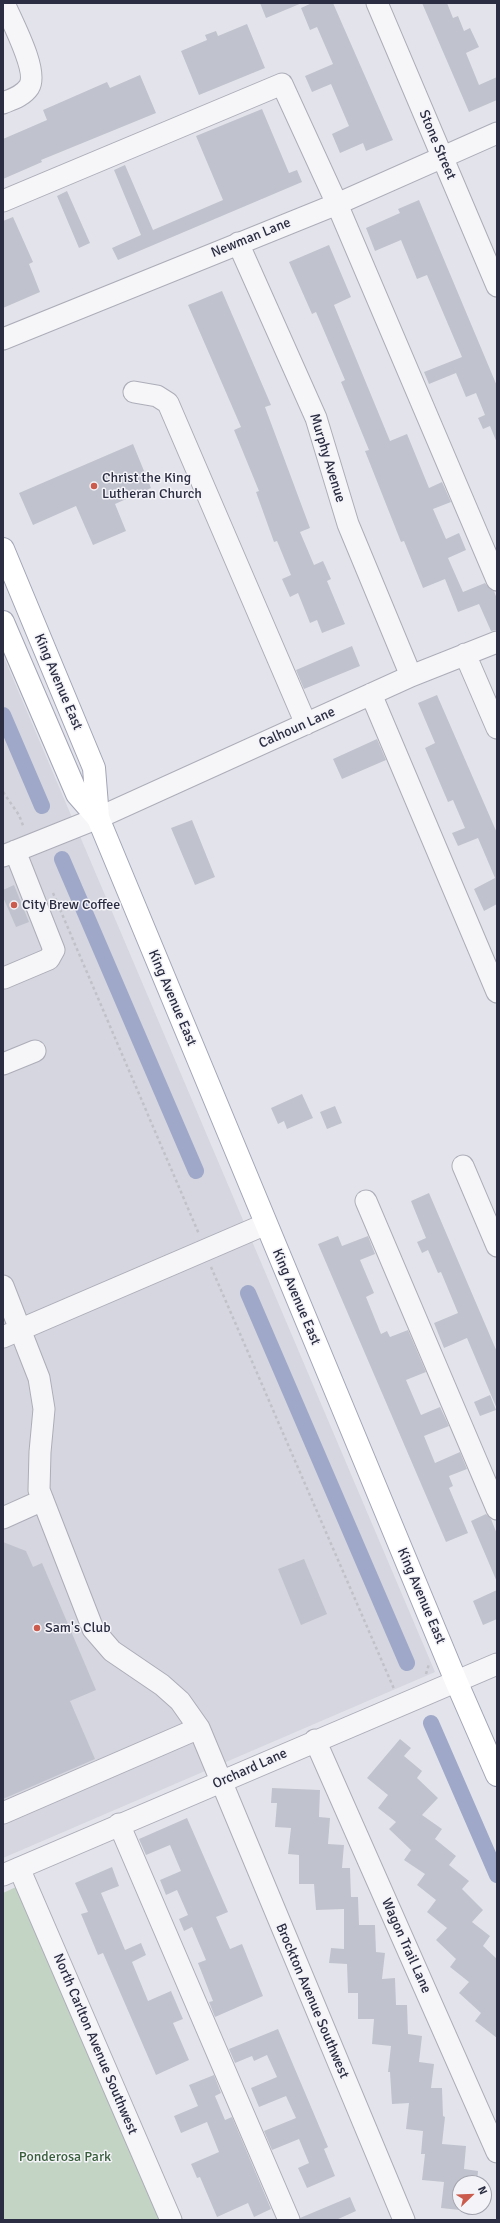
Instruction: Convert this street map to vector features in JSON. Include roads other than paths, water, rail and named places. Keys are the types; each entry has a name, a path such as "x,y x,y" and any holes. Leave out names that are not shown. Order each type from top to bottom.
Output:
{"main road":[{"name":"King Avenue East","path":"3,549 94,768 98,818 456,1681 497,1775"},
{"name":"King Avenue East","path":"3,622 77,794 98,818"}],"street":[{"path":"3,103 21,95 30,86 32,72 4,3"},
{"name":"Stone Street","path":"377,3 497,286"},
{"path":"3,201 282,84 337,204 497,580"},
{"name":"Newman Lane","path":"3,339 337,204 442,156 497,133"},
{"name":"Murphy Avenue","path":"238,243 316,418 348,524 412,676"},
{"path":"134,392 157,396 168,403 306,724"},
{"name":"Calhoun Lane","path":"9,853 98,818 371,694 497,642"},
{"path":"465,654 497,728"},
{"path":"371,694 497,992"},
{"path":"4,978 49,959 54,950 9,853"},
{"path":"3,1064 35,1050"},
{"path":"463,1166 497,1246"},
{"path":"366,1201 497,1509"},
{"path":"12,1333 266,1224"},
{"name":"Brockton Avenue Southwest","path":"3,1286 12,1333 39,1378 44,1409 39,1470 39,1490 93,1629 112,1651 162,1685 180,1701 199,1728 220,1782 404,2220"},
{"path":"3,1518 43,1500"},
{"name":"Orchard Lane","path":"11,1871 315,1740 497,1664"},
{"path":"3,1813 199,1728"},
{"name":"Wagon Trail Lane","path":"315,1740 497,2152"},
{"path":"119,1824 289,2220"},
{"name":"North Carlton Avenue Southwest","path":"11,1871 171,2220"}],"waterway":[{"path":"3,715 42,806"},
{"path":"62,859 196,1171"},
{"path":"248,1293 407,1663"},
{"path":"431,1723 497,1875"}],"place":[{"name":"Christ the King Lutheran Church","path":"94,486"},
{"name":"City Brew Coffee","path":"14,905"},
{"name":"Sam's Club","path":"37,1628"}],"park label":[{"name":"Ponderosa Park","path":"65,2157"}]}
